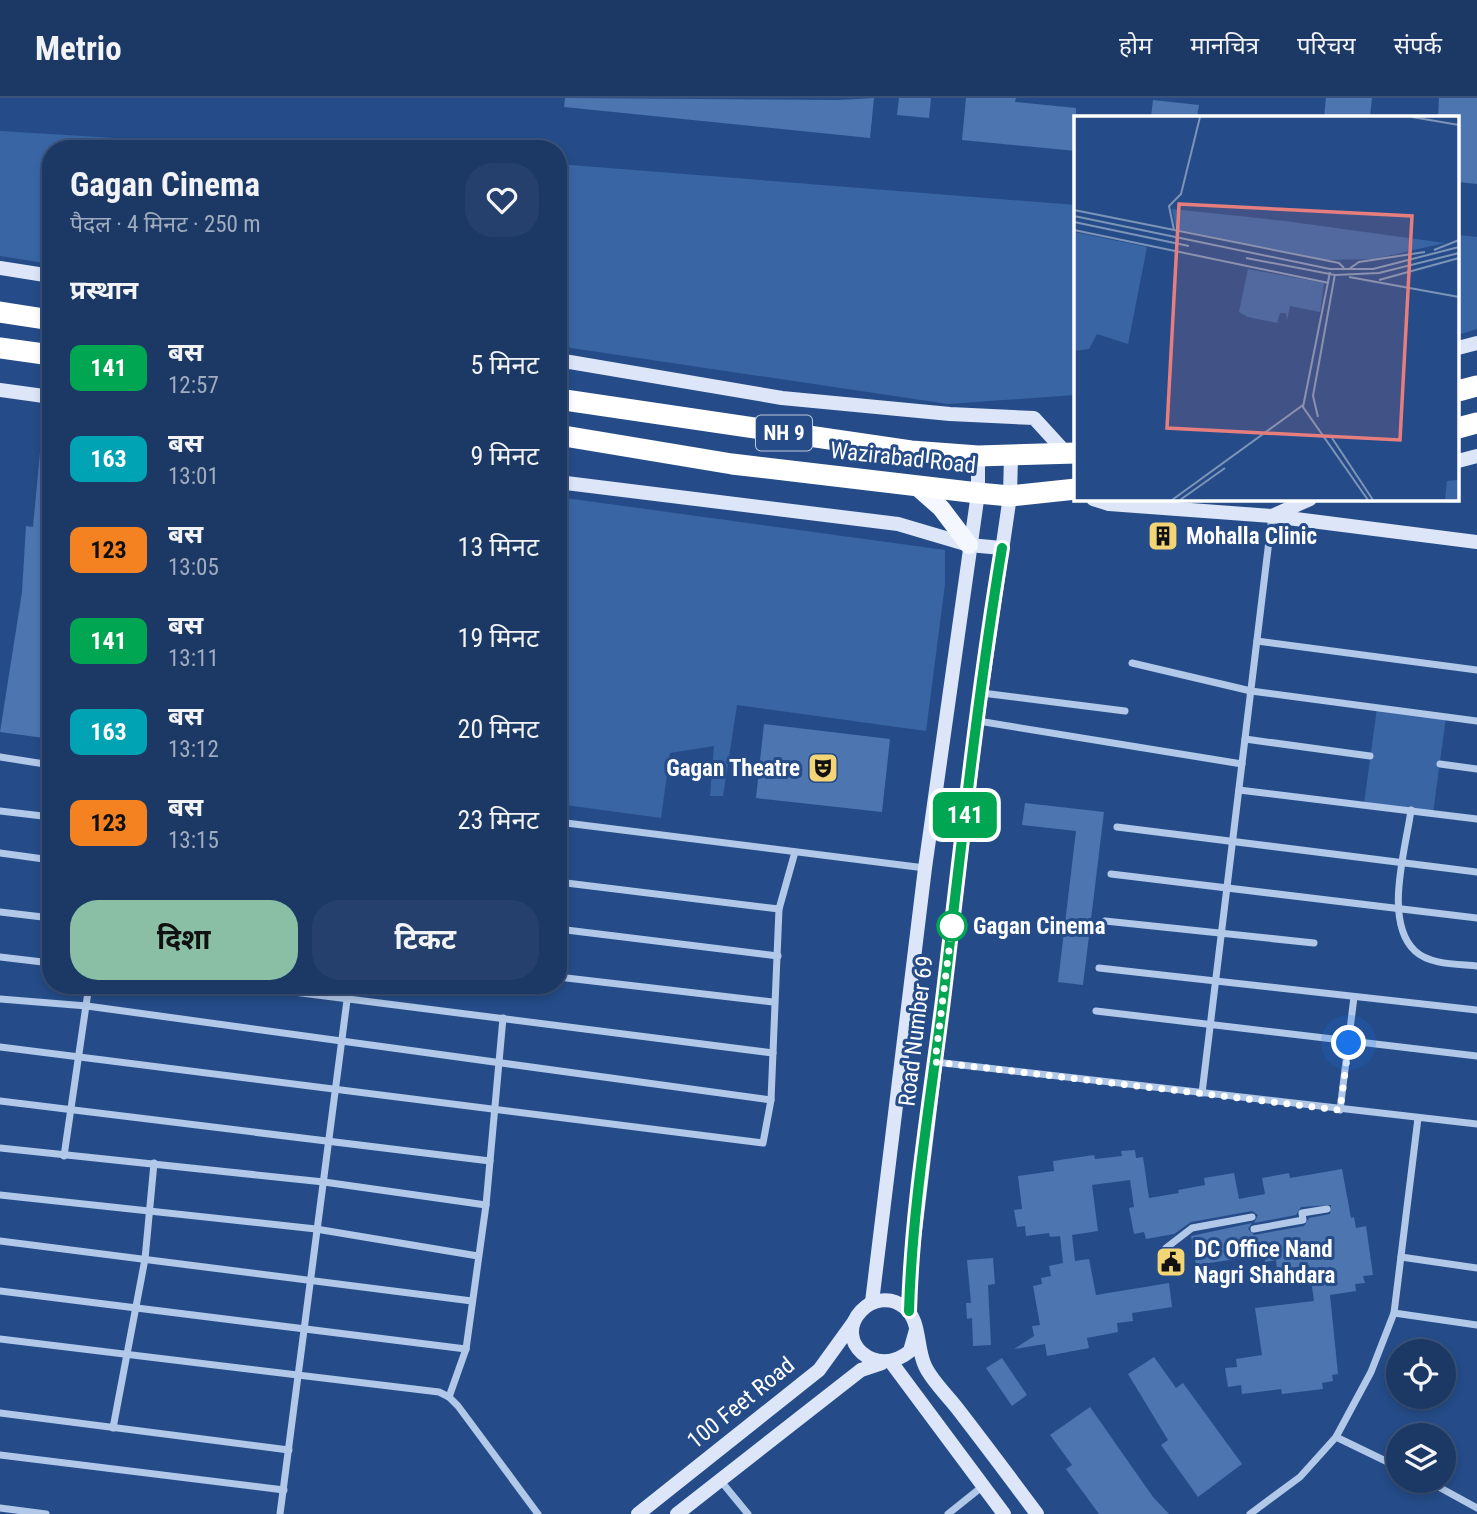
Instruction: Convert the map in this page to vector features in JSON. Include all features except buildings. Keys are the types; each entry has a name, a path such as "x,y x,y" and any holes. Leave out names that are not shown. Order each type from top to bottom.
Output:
{"highway":[{"path":"0,312 42,319"},
{"path":"0,348 42,354"},
{"path":"1460,390 1477,386"},
{"name":"Wazirabad Road","path":"567,400 911,451 978,456 1071,453"},
{"path":"1460,427 1477,423"},
{"name":"Wazirabad Road","path":"567,436 732,464 978,493 1010,496 1074,489"}],"main road":[{"path":"0,268 42,275"},
{"path":"1460,347 1477,343"},
{"path":"567,362 782,398 950,414 1034,418 1071,453"},
{"path":"0,390 42,396"},
{"name":"Road Number 69","path":"872,1303 925,868 978,493 978,456"},
{"name":"Road Number 69","path":"909,1311 911,1265 977,721 1010,496 1011,456"},
{"path":"1460,460 1477,456"},
{"path":"567,483 898,524 969,545 1002,548"},
{"path":"916,486 941,508 969,545"},
{"path":"1096,500 1109,505 1272,516 1477,542"},
{"path":"1272,516 1308,500"},
{"path":"916,1330 910,1351 887,1362 872,1360 858,1348 853,1331 858,1314 872,1303 892,1301 909,1311 916,1330 925,1366 1038,1514"},
{"name":"100 Feet Road","path":"638,1514 819,1370 844,1340 858,1314"},
{"path":"887,1362 1004,1514"},
{"name":"100 Feet Road","path":"677,1514 861,1370 887,1362"}],"street":[{"path":"1202,1093 1272,516"},
{"path":"1257,641 1477,670"},
{"path":"1132,663 1251,691 1477,721"},
{"path":"982,693 1125,711"},
{"path":"977,721 1242,764"},
{"path":"1245,739 1370,756"},
{"path":"0,757 42,764"},
{"path":"1440,764 1477,769"},
{"path":"1239,790 1477,819"},
{"path":"1412,810 1397,909 1402,930 1415,951 1441,962 1477,966"},
{"path":"0,811 42,816"},
{"path":"567,823 925,868"},
{"path":"1117,827 1477,872"},
{"path":"0,1047 763,1143 771,1100 773,1002 779,909 795,852"},
{"path":"0,853 42,859"},
{"path":"1111,874 1477,918"},
{"path":"567,883 779,909"},
{"path":"0,912 42,917"},
{"path":"1105,921 1314,943"},
{"path":"567,930 778,956"},
{"path":"0,957 42,962"},
{"path":"1099,968 1477,1010"},
{"path":"567,978 773,1002"},
{"path":"64,1156 88,994"},
{"path":"313,994 773,1053"},
{"path":"281,1514 324,1182 333,1089 348,994"},
{"path":"1340,1110 1354,997"},
{"path":"0,999 87,1006 340,1043 771,1100"},
{"path":"1096,1011 1349,1043 1477,1056"},
{"path":"449,1397 466,1349 491,1161 503,1018"},
{"path":"935,1062 1477,1124"},
{"path":"0,1101 328,1144 491,1161"},
{"path":"1250,1514 1300,1477 1336,1437 1371,1372 1394,1313 1418,1118"},
{"path":"0,1148 324,1182 486,1205"},
{"path":"113,1428 145,1259 147,1213 154,1163"},
{"path":"0,1195 147,1213 316,1229 478,1256"},
{"path":"1254,1229 1303,1220 1302,1213 1327,1209"},
{"path":"1166,1248 1192,1228 1252,1217"},
{"path":"0,1241 472,1301"},
{"path":"1401,1257 1477,1268"},
{"path":"0,1291 466,1349"},
{"path":"1394,1313 1477,1325"},
{"path":"0,1339 298,1377 425,1390 449,1397 538,1514"},
{"path":"0,1413 289,1450"},
{"path":"1336,1437 1386,1461"},
{"path":"0,1455 284,1490"},
{"path":"720,1480 748,1514"},
{"path":"948,1514 983,1486"},
{"path":"1450,1493 1477,1508"},
{"path":"0,1508 13,1512 46,1514"}],"shaded area":[{"path":"0,131 148,140 42,140 42,263 0,256"},
{"path":"567,165 1074,205 1074,395 948,404 567,347"},
{"path":"1460,235 1477,237 1477,329 1460,334"},
{"path":"567,498 945,550 945,584 926,731 737,705 723,796 710,796 714,746 670,753 661,818 567,805"},
{"path":"1377,708 1446,717 1433,813 1364,804"}],"bus line":[{"name":"141","path":"909,1311 911,1265 935,1062 977,721 1002,548"}],"place":[{"name":"Mohalla Clinic","path":"1163,536"},
{"name":"Gagan Theatre","path":"823,768"},
{"name":"Gagan Cinema","path":"952,926"},
{"name":"DC Office Nand Nagri Shahdara","path":"1171,1262"}],"route":[{"path":"952,926 935,1062 1340,1110 1349,1043"}]}
